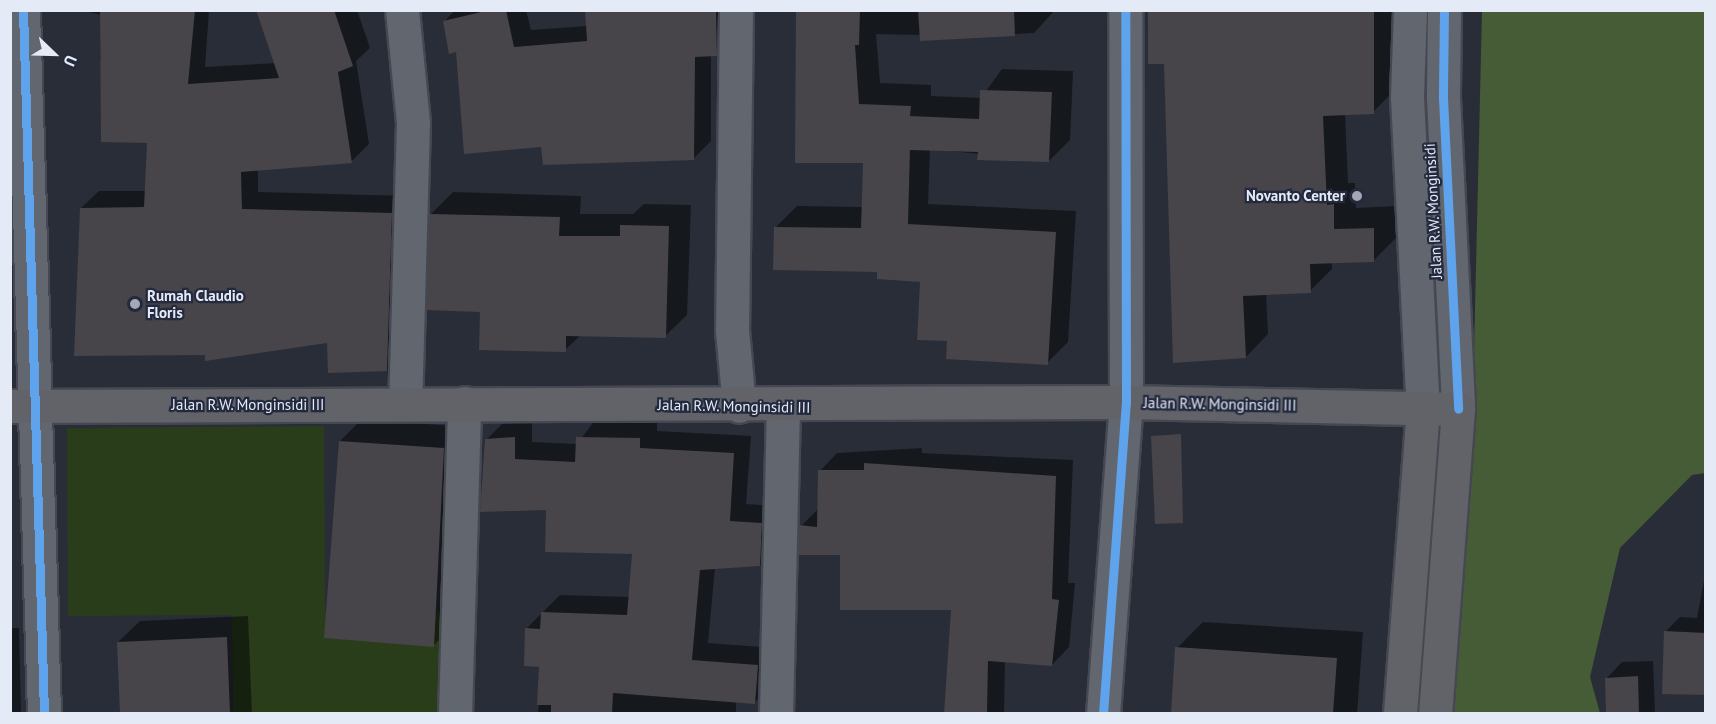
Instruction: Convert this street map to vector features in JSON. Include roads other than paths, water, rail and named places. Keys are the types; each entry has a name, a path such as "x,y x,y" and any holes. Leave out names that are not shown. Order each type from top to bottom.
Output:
{"main road":[{"name":"Jalan R.W. Monginsidi III","path":"22,406 464,403 783,407 1126,402 1458,409"},
{"name":"Jalan R.W. Monginsidi","path":"1400,714 1423,408"},
{"name":"Jalan R.W. Monginsidi","path":"1435,714 1458,409"}],"street":[{"path":"23,10 22,406 44,714"},
{"path":"402,10 413,123 405,404"},
{"path":"736,10 732,330 739,406"},
{"path":"1103,714 1126,402 1125,10"},
{"name":"Jalan R.W. Monginsidi","path":"1410,10 1407,97 1423,408"},
{"name":"Jalan R.W. Monginsidi","path":"1444,10 1443,98 1458,409"},
{"path":"455,714 464,403"},
{"path":"776,714 783,407"}],"place":[{"name":"Novanto Center","path":"1357,196"},
{"name":"Rumah Claudio Floris","path":"135,304"}]}
